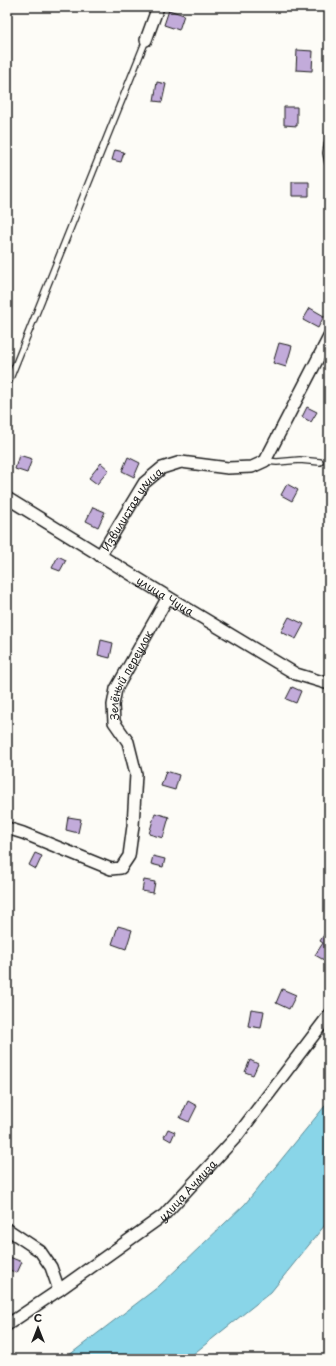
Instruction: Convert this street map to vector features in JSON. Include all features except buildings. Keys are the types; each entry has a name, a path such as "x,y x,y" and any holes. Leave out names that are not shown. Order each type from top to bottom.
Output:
{"street":[{"path":"146,40 158,7"},
{"path":"265,462 329,337"},
{"name":"Извилистая улица","path":"100,556 144,484 162,468 182,462 228,468 252,467 265,462"},
{"name":"улица Чуца","path":"7,498 296,674 329,684"},
{"name":"Зелёный переулок","path":"7,828 24,833 111,869 121,868 129,856 133,826 136,774 128,742 114,722 113,705 116,689 168,597"},
{"name":"улица Ачмиза","path":"7,1325 164,1215 237,1136 329,1015"},
{"path":"7,1229 40,1251 51,1267 59,1290"}],"lane":[{"path":"7,386 146,40"},
{"path":"329,134 326,153 329,164"},
{"path":"265,462 300,460 320,462"}],"water":[{"path":"329,1101 329,1220 271,1292 187,1359 64,1359 158,1287 245,1204"}]}
